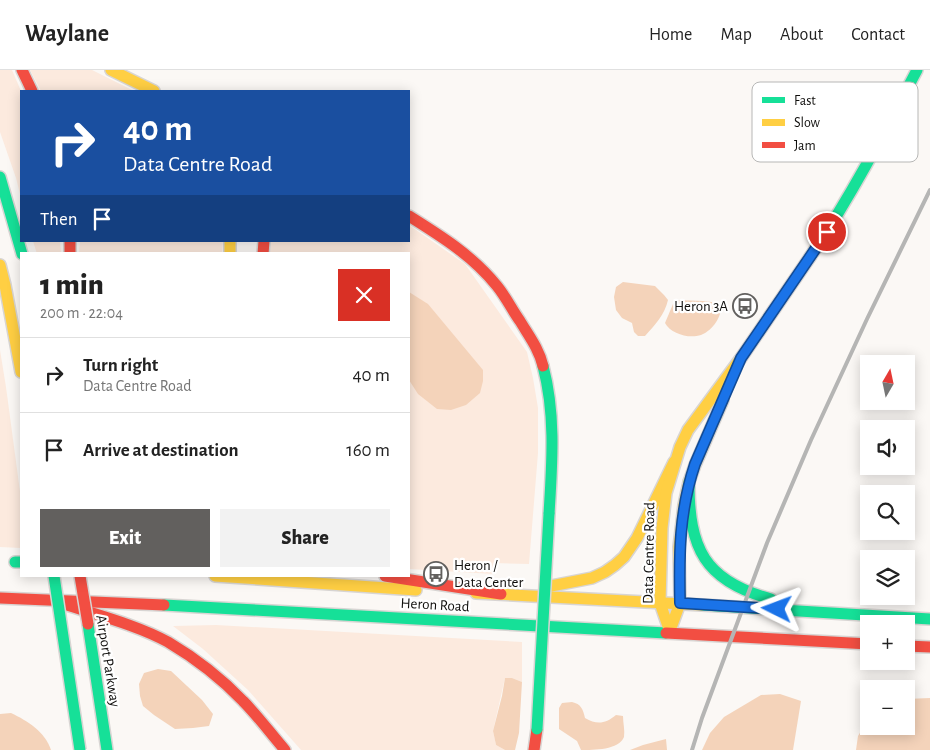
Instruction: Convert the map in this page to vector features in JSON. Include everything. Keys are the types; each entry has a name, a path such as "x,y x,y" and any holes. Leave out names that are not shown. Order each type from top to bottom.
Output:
{"main road":[{"path":"22,70 32,90"},
{"path":"110,70 152,90"},
{"name":"Data Centre Road","path":"911,82 917,70"},
{"name":"Data Centre Road","path":"670,632 660,602 662,528 666,493 674,462 688,430 741,358 827,232 867,162"},
{"path":"0,177 21,252"},
{"path":"410,217 468,256 497,286 540,355 547,380 552,448 537,729 534,750"},
{"path":"0,265 20,366"},
{"name":"Data Centre Road","path":"670,632 680,603 681,528 689,482 701,449 741,358"},
{"path":"392,577 501,594 594,577 617,564 628,554 637,541 674,462"},
{"path":"689,482 691,520 696,540 706,562 716,572 741,590 760,596 842,613"},
{"path":"54,577 80,750"},
{"name":"Airport Parkway","path":"80,577 107,750"},
{"name":"Heron Road","path":"230,577 930,619"},
{"name":"Heron Road","path":"0,598 178,605 860,643"},
{"path":"50,600 111,620 167,642 205,667 224,683 243,701 285,750"},
{"path":"915,646 930,647"}],"shaded area":[{"path":"0,70 12,70 21,90 20,194 16,178 0,132"},
{"path":"30,70 92,70 132,90 40,90"},
{"path":"410,226 465,264 527,352 533,378 538,408 538,453 529,564 494,563 493,574 410,569 410,252 270,252 271,242 410,242"},
{"path":"33,242 60,242 61,252 36,252"},
{"path":"80,242 223,242 222,252 79,252"},
{"path":"623,282 655,286 668,300 662,315 645,336 638,336 634,332 632,323 622,318 616,310 614,297 616,287"},
{"path":"410,293 428,304 483,370 480,393 466,405 451,410 437,409 418,394 410,382"},
{"path":"677,300 720,303 719,317 709,330 701,335 691,336 676,333 665,323 673,304"},
{"path":"0,350 20,492 20,548 0,547"},
{"path":"216,625 522,642 522,682 512,678 505,678 493,731 496,745 505,750 301,750 248,690 203,649 173,626"},
{"path":"158,669 171,671 202,700 213,714 209,726 175,729 143,706 139,684 144,673"},
{"path":"505,678 512,678 522,682 519,733 515,750 505,750 496,745 493,731"},
{"path":"780,694 801,701 793,750 702,750 710,733 724,717 761,695"},
{"path":"930,698 930,750 856,750 860,733 860,735 915,735 915,699"},
{"path":"572,702 578,704 585,718 593,722 605,722 616,715 623,716 624,737 617,745 612,747 581,750 577,741 559,729 559,708 562,703"},
{"path":"11,713 40,732 51,750 0,750 0,714"},
{"path":"666,739 667,750 630,750 643,745"}],"railway":[{"path":"692,750 767,543 811,440 930,190"}],"traffic: fast":[{"path":"911,82 917,70"},
{"path":"810,257 868,162"},
{"path":"0,177 21,252"},
{"path":"543,366 550,403 552,440 549,514"},
{"path":"689,482 692,526 697,543 705,558 716,571 730,582 748,592 771,599"},
{"path":"537,729 549,514"},
{"path":"15,562 20,562"},
{"path":"54,577 80,750"},
{"path":"164,605 666,633"},
{"path":"702,605 930,619"},
{"path":"88,624 107,750"}],"traffic: slow":[{"path":"111,70 152,90"},
{"path":"230,242 230,252"},
{"path":"670,632 660,603 662,528 666,493 680,447 688,430 741,358 810,257"},
{"path":"0,265 20,367"},
{"path":"672,625 680,603 679,547 689,482 723,400"},
{"path":"551,586 592,578 605,572 624,557 637,538 674,462"},
{"path":"229,577 416,590"},
{"path":"476,593 702,605"}],"traffic: jam":[{"path":"22,70 32,90"},
{"path":"410,217 456,247 488,275 530,337 543,366"},
{"path":"70,242 70,252"},
{"path":"263,252 264,242"},
{"path":"80,577 88,624"},
{"path":"391,577 501,594"},
{"path":"0,598 164,605"},
{"path":"64,604 143,630 168,642 188,655 217,676 235,693 285,750"},
{"path":"666,633 860,644"},
{"path":"915,646 930,647"},
{"path":"534,750 537,729"}],"place":[{"name":"Heron 3A","path":"745,306"},
{"name":"Heron / Data Center","path":"436,574"}],"route":[{"path":"777,609 680,603 679,568 682,516 695,464 741,358 827,232"}]}
